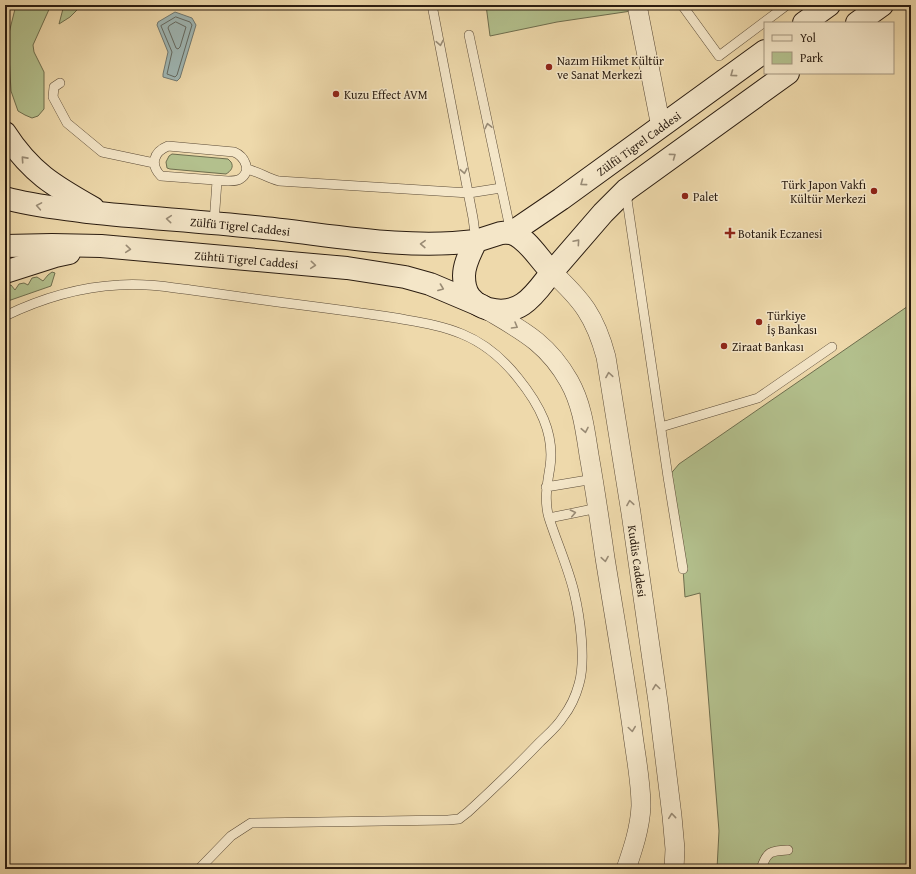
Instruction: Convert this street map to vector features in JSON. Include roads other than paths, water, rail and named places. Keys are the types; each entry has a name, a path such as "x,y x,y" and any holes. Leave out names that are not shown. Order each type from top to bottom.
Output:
{"main road":[{"path":"805,22 828,5"},
{"path":"858,22 882,5"},
{"name":"Zülfü Tigrel Caddesi","path":"511,233 561,199 764,52"},
{"path":"552,272 535,251 524,241 511,233 501,233 476,241 466,263 464,274 465,285 469,296 482,306 492,310 504,311 523,304 540,287 603,213 626,190 787,74"},
{"path":"5,133 25,160 48,181 101,213"},
{"name":"Zülfü Tigrel Caddesi","path":"5,198 42,206 254,227 355,240 431,245 476,241"},
{"name":"Zühtü Tigrel Caddesi","path":"5,246 52,244 98,246 347,268 405,277 446,290 482,306"},
{"path":"5,272 55,256 98,246"}],"street":[{"path":"637,5 661,127"},
{"name":"Kudüs Caddesi","path":"552,272 576,296 589,312 601,337 606,357 632,513 657,695 672,816 675,849 674,869"},
{"path":"482,306 526,332 543,346 562,370 569,382 578,401 585,427 627,692 640,790 641,808 633,850 626,869"},
{"path":"664,869 675,849"},
{"path":"633,850 637,863 641,869"}],"lane":[{"path":"432,5 476,241"},
{"path":"682,5 719,56 764,22"},
{"path":"764,22 787,5"},
{"path":"469,35 511,233"},
{"path":"60,83 54,87 52,94 66,121 96,148 108,154 154,163"},
{"path":"168,146 234,152 244,158 246,169 241,179 235,181 217,181 161,176 155,168 154,163 157,154 168,146"},
{"path":"246,169 254,170 265,177 279,181 468,193 501,188"},
{"path":"214,223 217,181"},
{"path":"626,190 661,428 684,569"},
{"path":"5,316 20,309 70,293 120,284 164,286 378,315 425,323 460,333 478,342 504,362 517,376 536,402 547,426 551,444 550,466 546,487 546,503 549,518 574,592 582,651 579,683 573,700 563,718 530,752 459,819 397,822 251,823 241,828 231,836 199,869"},
{"path":"661,428 758,398 832,347"},
{"path":"546,487 594,479"},
{"path":"549,518 598,508"},
{"path":"761,869 765,858 769,853 773,851 788,850"}],"water":[{"path":"175,12 192,18 196,25 180,78 177,81 163,77 168,52 157,25 158,22"}],"place":[{"name":"Nazım Hikmet Kültür ve Sanat Merkezi","path":"549,67"},
{"name":"Kuzu Effect AVM","path":"336,94"},
{"name":"Türk Japon Vakfı Kültür Merkezi","path":"874,191"},
{"name":"Palet","path":"685,196"},
{"name":"Botanik Eczanesi","path":"730,233"},
{"name":"Türkiye İş Bankası","path":"759,322"},
{"name":"Ziraat Bankası","path":"724,346"}]}
